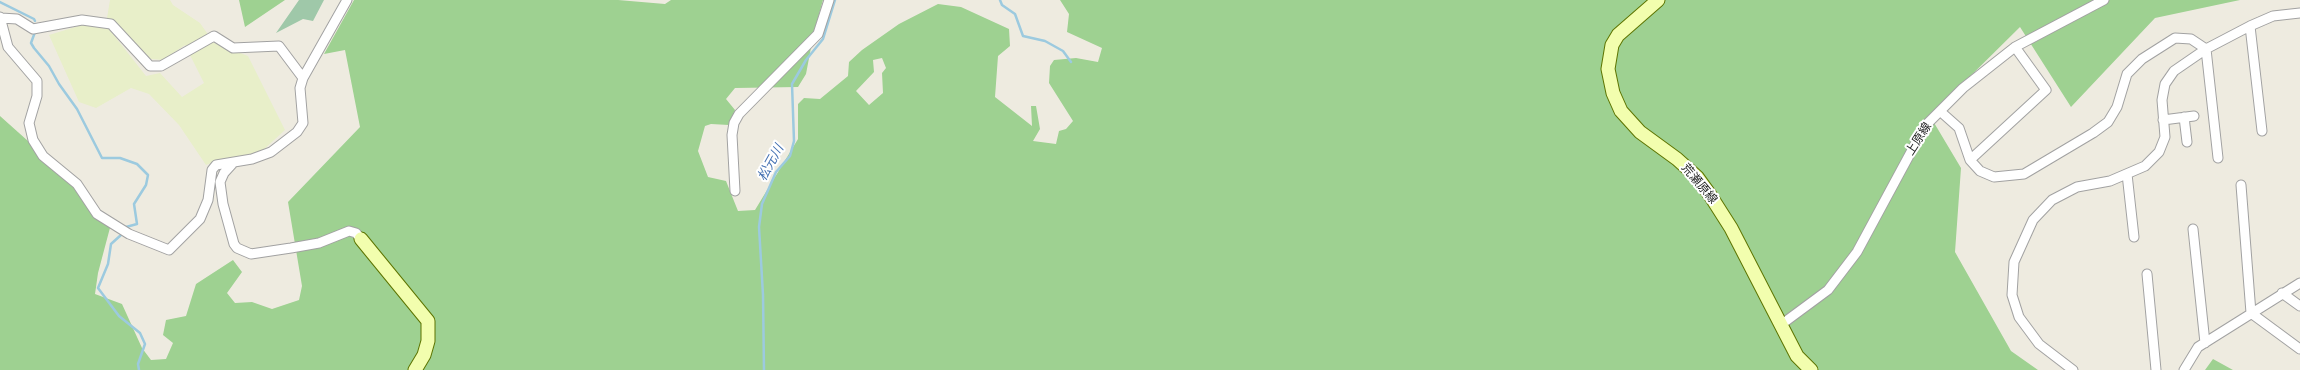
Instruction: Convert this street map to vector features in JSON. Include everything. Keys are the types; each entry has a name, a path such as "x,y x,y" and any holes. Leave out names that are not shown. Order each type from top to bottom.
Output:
{"street":[{"path":"303,78 279,46 233,48 214,36 161,66 150,66 111,24 82,20 33,29 17,19 0,17 8,47 37,81 38,96 29,123 37,148 54,166 77,184 97,214 115,227 169,250 200,220 208,200 212,170 216,164 234,162 271,152 297,132 303,123 300,88 303,78 347,0"},
{"path":"736,191 732,135 739,114 818,34 830,0"},
{"name":"荒瀬原線","path":"1658,0 1618,35 1612,45 1608,69 1613,93 1621,111 1640,132 1677,159 1697,178 1710,195 1731,228 1782,324 1797,356 1811,370"},
{"name":"上原線","path":"1782,324 1828,290 1852,258 1922,131 1963,88 2015,47 2104,0"},
{"path":"2073,370 2039,344 2019,317 2012,295 2014,262 2033,220 2052,200 2077,187 2110,181 2145,166 2159,152 2165,137 2162,100 2165,84 2174,71 2206,49 2250,26 2273,16 2300,13"},
{"path":"2250,26 2262,131"},
{"path":"1941,112 1959,128 1970,160 1980,171 1994,177 2024,174 2094,133 2108,122 2117,107 2127,74 2142,59 2175,38 2191,39 2206,49"},
{"path":"1970,160 2046,90 2015,47"},
{"path":"2206,49 2218,158"},
{"path":"2163,120 2194,116"},
{"path":"2184,117 2187,142"},
{"path":"234,162 224,173 220,182 225,211 234,244 237,248 251,254 319,243 349,231 356,232 428,321 428,342 424,355 415,370"},
{"path":"2127,174 2134,237"},
{"path":"2241,185 2251,313 2300,349"},
{"path":"2193,229 2204,343"},
{"path":"2147,274 2156,370"},
{"path":"2184,370 2198,347 2300,283"},
{"path":"2282,293 2300,306"}],"green space":[{"path":"110,0 170,0 173,5 200,23 214,43 248,56 285,130 261,152 240,158 224,158 206,165 179,125 149,94 131,88 96,108 79,102 49,35 82,25 109,29 146,76 160,73 182,97 204,83 185,45 163,60 151,59 107,18"},
{"path":"239,0 285,0 245,27"},
{"path":"299,0 324,0 313,21 303,19 276,33"},
{"path":"354,0 618,0 665,4 671,0 823,0 814,32 806,74 798,87 735,88 726,99 735,110 729,125 711,124 705,126 698,151 708,177 726,181 738,211 755,210 798,139 798,104 804,98 820,99 848,76 849,62 862,50 899,24 938,4 961,7 1009,29 1010,46 998,56 995,97 1032,126 1031,106 1036,106 1040,129 1033,141 1056,144 1059,131 1066,129 1073,121 1049,83 1050,66 1054,60 1076,58 1098,62 1102,48 1067,32 1069,14 1060,0 2240,0 2155,18 2071,107 2020,27 1930,116 1961,168 1955,252 2011,351 2038,370 0,370 0,116 47,158 111,224 98,273 95,294 122,304 142,348 151,360 166,359 173,343 163,335 166,320 186,316 196,284 233,260 242,272 227,293 235,303 252,302 272,309 299,300 302,286 288,202 360,127 345,50 324,54","holes":["882,58 886,68 882,73 883,93 869,105 856,91 874,72 873,60"]},
{"path":"2213,359 2233,370 2205,370"}],"waterway":[{"name":"松元川","path":"764,370 763,295 759,227 762,204 776,172 790,156 794,141 792,84 806,60 823,39 835,0"},
{"path":"1000,0 1002,5 1015,14 1023,36 1045,41 1063,51 1071,62"},
{"path":"0,2 34,19 35,21"},
{"path":"35,32 31,43 49,66 59,84 77,109 102,158 120,158 137,164 148,175 146,185 134,204 137,224 126,227"},
{"path":"121,235 111,244 108,264 98,288 119,316 140,333 145,344 138,364 139,370"}]}
